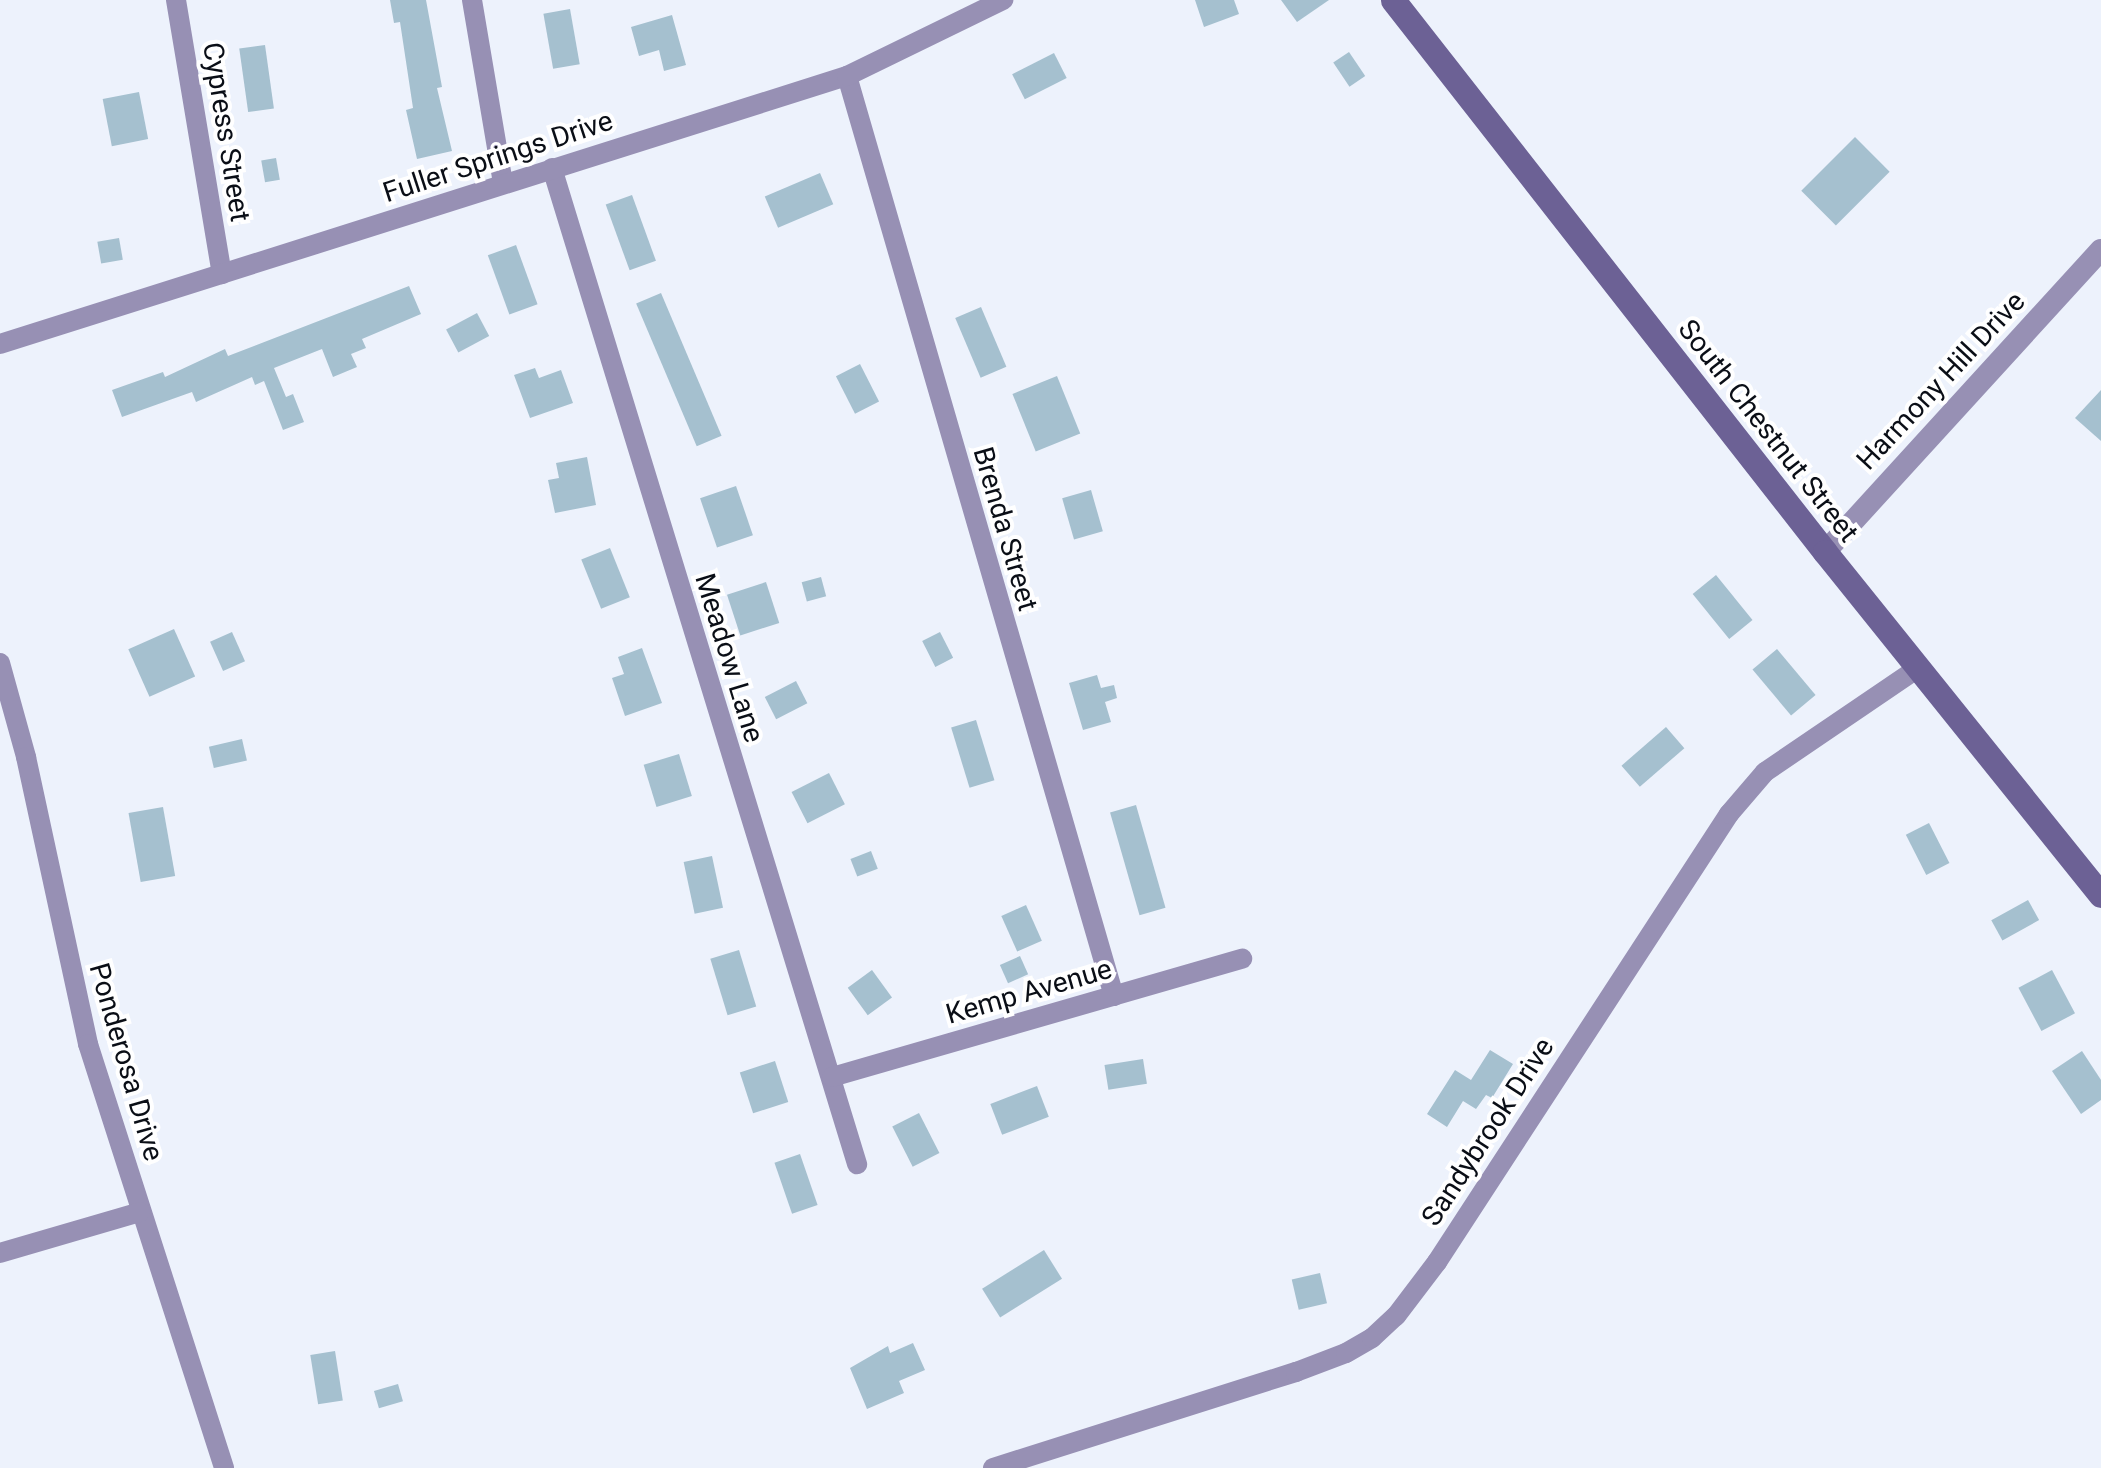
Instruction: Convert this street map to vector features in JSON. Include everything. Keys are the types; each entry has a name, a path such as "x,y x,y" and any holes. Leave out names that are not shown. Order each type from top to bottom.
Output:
{"main road":[{"name":"South Chestnut Street","path":"1392,0 2101,896"}],"street":[{"name":"Cypress Street","path":"176,0 222,274"},
{"path":"472,0 503,183"},
{"name":"Fuller Springs Drive","path":"0,344 847,76 1003,0"},
{"name":"Brenda Street","path":"847,76 1114,996"},
{"name":"Meadow Lane","path":"552,168 857,1164"},
{"name":"Harmony Hill Drive","path":"1825,552 2101,250"},
{"name":"Ponderosa Drive","path":"0,663 26,757 88,1044 224,1468"},
{"name":"Sandybrook Drive","path":"993,1468 1296,1372 1346,1353 1372,1338 1396,1316 1437,1262 1729,814 1765,772 1918,668"},
{"name":"Kemp Avenue","path":"832,1077 1242,959"},
{"path":"0,1253 140,1212"}],"building":[{"path":"390,0 426,0 442,87 437,88 452,151 417,159 406,110 413,108 400,22 394,23"},
{"path":"1195,0 1234,0 1239,14 1204,27"},
{"path":"1281,0 1329,0 1297,22"},
{"path":"570,9 580,64 553,69 543,14"},
{"path":"672,15 686,65 664,71 659,50 639,56 631,27"},
{"path":"265,45 274,108 248,112 239,49"},
{"path":"1349,52 1365,76 1349,87 1333,63"},
{"path":"1054,53 1067,78 1025,99 1012,74"},
{"path":"139,92 148,139 112,146 103,99"},
{"path":"1855,137 1890,172 1836,225 1801,191"},
{"path":"276,158 280,180 265,182 261,161"},
{"path":"820,173 833,204 778,228 765,196"},
{"path":"632,195 656,261 630,270 606,205"},
{"path":"119,238 123,260 101,263 97,242"},
{"path":"516,245 538,304 509,314 488,255"},
{"path":"409,286 421,314 362,339 366,348 351,354 357,367 333,377 322,349 274,368 286,397 293,394 304,422 283,430 264,381 255,385 252,377 196,402 192,392 122,417 112,390 163,372 165,377 225,349 228,356"},
{"path":"661,293 722,436 697,446 636,304"},
{"path":"981,307 1006,367 981,378 955,318"},
{"path":"477,313 489,336 458,352 446,329"},
{"path":"860,364 879,401 855,414 836,376"},
{"path":"535,368 539,378 561,370 573,403 530,418 514,375"},
{"path":"1057,376 1080,433 1036,451 1012,394"},
{"path":"2101,390 2101,441 2075,418"},
{"path":"587,457 596,505 555,513 548,480 559,478 556,463"},
{"path":"736,486 753,535 717,548 700,498"},
{"path":"1091,490 1103,531 1074,540 1062,498"},
{"path":"610,548 630,597 601,609 581,560"},
{"path":"1716,575 1753,620 1729,639 1693,594"},
{"path":"821,577 826,596 807,601 802,582"},
{"path":"766,582 779,623 740,636 727,595"},
{"path":"174,629 195,677 149,697 128,649"},
{"path":"232,632 245,661 223,671 210,642"},
{"path":"940,632 953,658 935,667 922,641"},
{"path":"642,648 662,703 625,716 612,678 624,674 618,657"},
{"path":"1777,649 1816,695 1791,716 1752,670"},
{"path":"1097,675 1101,688 1114,685 1117,698 1105,702 1111,722 1083,730 1069,683"},
{"path":"796,681 807,703 776,719 765,697"},
{"path":"976,720 994,780 970,788 951,728"},
{"path":"1666,727 1684,748 1640,787 1621,766"},
{"path":"242,739 247,760 214,768 209,747"},
{"path":"679,754 692,796 656,807 644,765"},
{"path":"829,773 845,804 807,823 792,792"},
{"path":"1136,805 1165,908 1140,915 1110,812"},
{"path":"163,807 175,876 141,882 129,813"},
{"path":"1929,823 1949,863 1926,875 1906,835"},
{"path":"871,851 878,869 857,877 850,859"},
{"path":"712,856 723,908 695,914 684,862"},
{"path":"2028,900 2039,920 2002,940 1991,920"},
{"path":"1026,905 1042,941 1017,952 1001,916"},
{"path":"739,950 756,1006 728,1015 710,959"},
{"path":"1020,956 1028,974 1008,983 1000,965"},
{"path":"872,970 892,998 868,1015 848,988"},
{"path":"2052,970 2075,1013 2041,1031 2018,988"},
{"path":"1490,1050 1513,1064 1492,1098 1486,1095 1476,1109 1463,1101 1447,1127 1427,1114 1455,1070 1471,1080"},
{"path":"2082,1051 2101,1080 2101,1100 2081,1114 2052,1071"},
{"path":"1143,1059 1147,1084 1108,1090 1104,1065"},
{"path":"775,1061 788,1102 753,1113 740,1072"},
{"path":"1037,1086 1049,1117 1002,1135 990,1104"},
{"path":"919,1113 939,1153 913,1167 892,1127"},
{"path":"800,1154 818,1205 792,1214 774,1163"},
{"path":"1044,1250 1062,1279 1000,1318 982,1289"},
{"path":"1320,1273 1327,1303 1299,1310 1292,1280"},
{"path":"913,1343 925,1370 899,1381 904,1393 867,1409 850,1368 888,1346 890,1353"},
{"path":"335,1351 343,1400 318,1404 310,1355"},
{"path":"398,1384 403,1401 379,1408 374,1391"}]}
